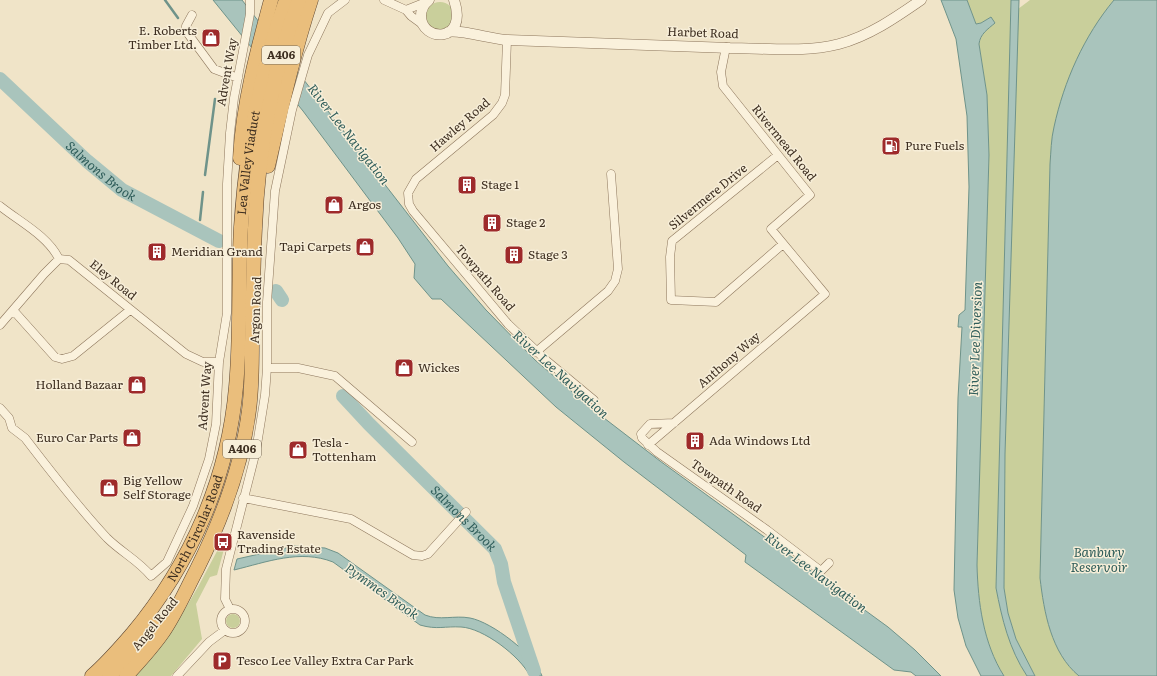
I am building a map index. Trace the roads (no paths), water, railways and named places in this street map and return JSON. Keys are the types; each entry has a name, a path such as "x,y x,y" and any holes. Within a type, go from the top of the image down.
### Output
{"highway":[{"path":"248,227 240,160 244,112 253,95 267,14 271,0"},
{"name":"Lea Valley Viaduct","path":"253,95 286,0"},
{"name":"Lea Valley Viaduct","path":"239,329 248,227 267,111 285,39 299,0"},
{"path":"248,227 276,122 301,51 311,0"},
{"name":"Lea Valley Viaduct","path":"248,227 253,321"},
{"name":"North Circular Road","path":"197,569 213,538 240,458 249,411 252,382 253,321"},
{"name":"North Circular Road","path":"125,641 150,611 176,573 203,522 214,494 232,420 236,387 239,329"},
{"name":"Angel Road","path":"109,676 153,630 197,569"},
{"name":"A406","path":"126,676 163,632 197,569"},
{"path":"81,676 125,641"},
{"name":"Angel Road","path":"92,676 112,657 125,641"}],"street":[{"name":"Advent Way","path":"0,408 9,418 12,428 25,438 107,538 151,576 160,570 169,558 193,506 202,482 216,424 219,362 228,313 227,184 232,114 250,14 250,0"},
{"name":"Argon Road","path":"230,609 225,599 225,578 243,498 256,451 262,413 267,368 267,302 275,192 292,110 301,51 328,13 345,0"},
{"path":"384,0 406,10 411,16 422,24"},
{"path":"448,32 454,28 458,13 450,0"},
{"path":"454,0 459,21 472,34"},
{"name":"Harbet Road","path":"422,24 431,33 436,34 454,30 507,40 726,48 810,48 839,44 868,34 921,0"},
{"path":"406,10 428,1"},
{"path":"422,24 421,12 428,1"},
{"path":"192,15 186,26 186,31 214,69 238,78"},
{"name":"Hawley Road","path":"408,193 416,179 498,110 505,95 507,40"},
{"name":"Rivermead Road","path":"726,48 721,72 723,86 810,196 771,229 825,294"},
{"name":"Silvermere Drive","path":"778,155 672,241 670,257 671,300 716,302 783,244"},
{"path":"536,352 608,291 615,281 618,269 611,174"},
{"name":"Towpath Road","path":"408,193 409,204 413,211 440,245 508,324 536,352 594,400"},
{"path":"0,206 46,241 55,250 59,259 0,325"},
{"name":"Eley Road","path":"59,259 70,260 130,310 196,360 219,362"},
{"name":"Anthony Way","path":"648,445 825,294"},
{"path":"13,310 55,357 62,359 73,356 130,310"},
{"path":"267,368 298,368 335,376 412,442"},
{"path":"648,445 642,438 641,434 645,428 650,424 674,423"},
{"name":"Towpath Road","path":"648,445 767,530 821,571 828,563"},
{"path":"243,498 351,519 412,555 417,556 428,554 464,514"},
{"path":"230,609 237,609 243,613 246,623 239,632 232,634 225,630 221,620 224,614 230,609"},
{"path":"177,676 210,642 225,630"}],"water":[{"path":"213,0 242,0 448,266 486,310 535,360 591,408 660,461 888,627 915,650 941,676 916,676 911,672 894,670 745,562 746,555 624,462 556,407 441,299 432,299 414,278 415,264 398,238 303,111"},
{"name":"River Lee Diversion","path":"941,0 967,0 976,24 981,23 991,17 995,23 983,35 979,44 987,95 989,155 977,565 980,608 986,636 1004,676 981,676 966,646 958,618 954,590 958,398 962,327 958,327 959,315 965,310 969,187 967,116 956,39"},
{"path":"1011,0 1019,0 1005,454 1004,588 1008,613 1016,639 1035,676 1027,676 1015,655 1004,622 996,588"},
{"name":"Banbury Reservoir","path":"1114,0 1157,0 1157,676 1079,676 1069,667 1055,644 1047,618 1040,578 1050,164 1052,136 1063,93 1076,60 1093,29"},
{"name":"Pymmes Brook","path":"295,546 325,548 338,553 425,615 436,618 470,618 490,626 522,649 538,668 542,676 530,676 525,668 510,652 480,632 461,627 436,628 420,625 333,562 321,558 296,557 284,558 234,570 237,559"}],"waterway":[{"path":"165,0 178,18"},
{"name":"Salmons Brook","path":"0,79 87,161 122,190 219,241"},
{"path":"205,175 215,99"},
{"path":"200,220 203,192"},
{"name":"Salmons Brook","path":"276,291 282,300"},
{"name":"Salmons Brook","path":"343,396 369,424 495,549 501,564 504,582 534,671"}],"place":[{"name":"E. Roberts Timber Ltd.","path":"211,38"},
{"name":"Pure Fuels","path":"891,146"},
{"name":"Stage 1","path":"467,185"},
{"name":"Argos","path":"334,205"},
{"name":"Stage 2","path":"492,223"},
{"name":"Tapi Carpets","path":"365,247"},
{"name":"Meridian Grand","path":"157,252"},
{"name":"Stage 3","path":"514,255"},
{"name":"Wickes","path":"404,368"},
{"name":"Holland Bazaar","path":"137,385"},
{"name":"Euro Car Parts","path":"132,438"},
{"name":"Ada Windows Ltd","path":"695,441"},
{"name":"Tesla - Tottenham","path":"298,450"},
{"name":"Big Yellow Self Storage","path":"109,488"},
{"name":"Ravenside Trading Estate","path":"223,542"},
{"name":"Tesco Lee Valley Extra Car Park","path":"222,661"}],"water label":[{"name":"River Lee Navigation","path":"349,134"},
{"name":"River Lee Navigation","path":"561,374"},
{"name":"River Lee Navigation","path":"816,572"}]}
